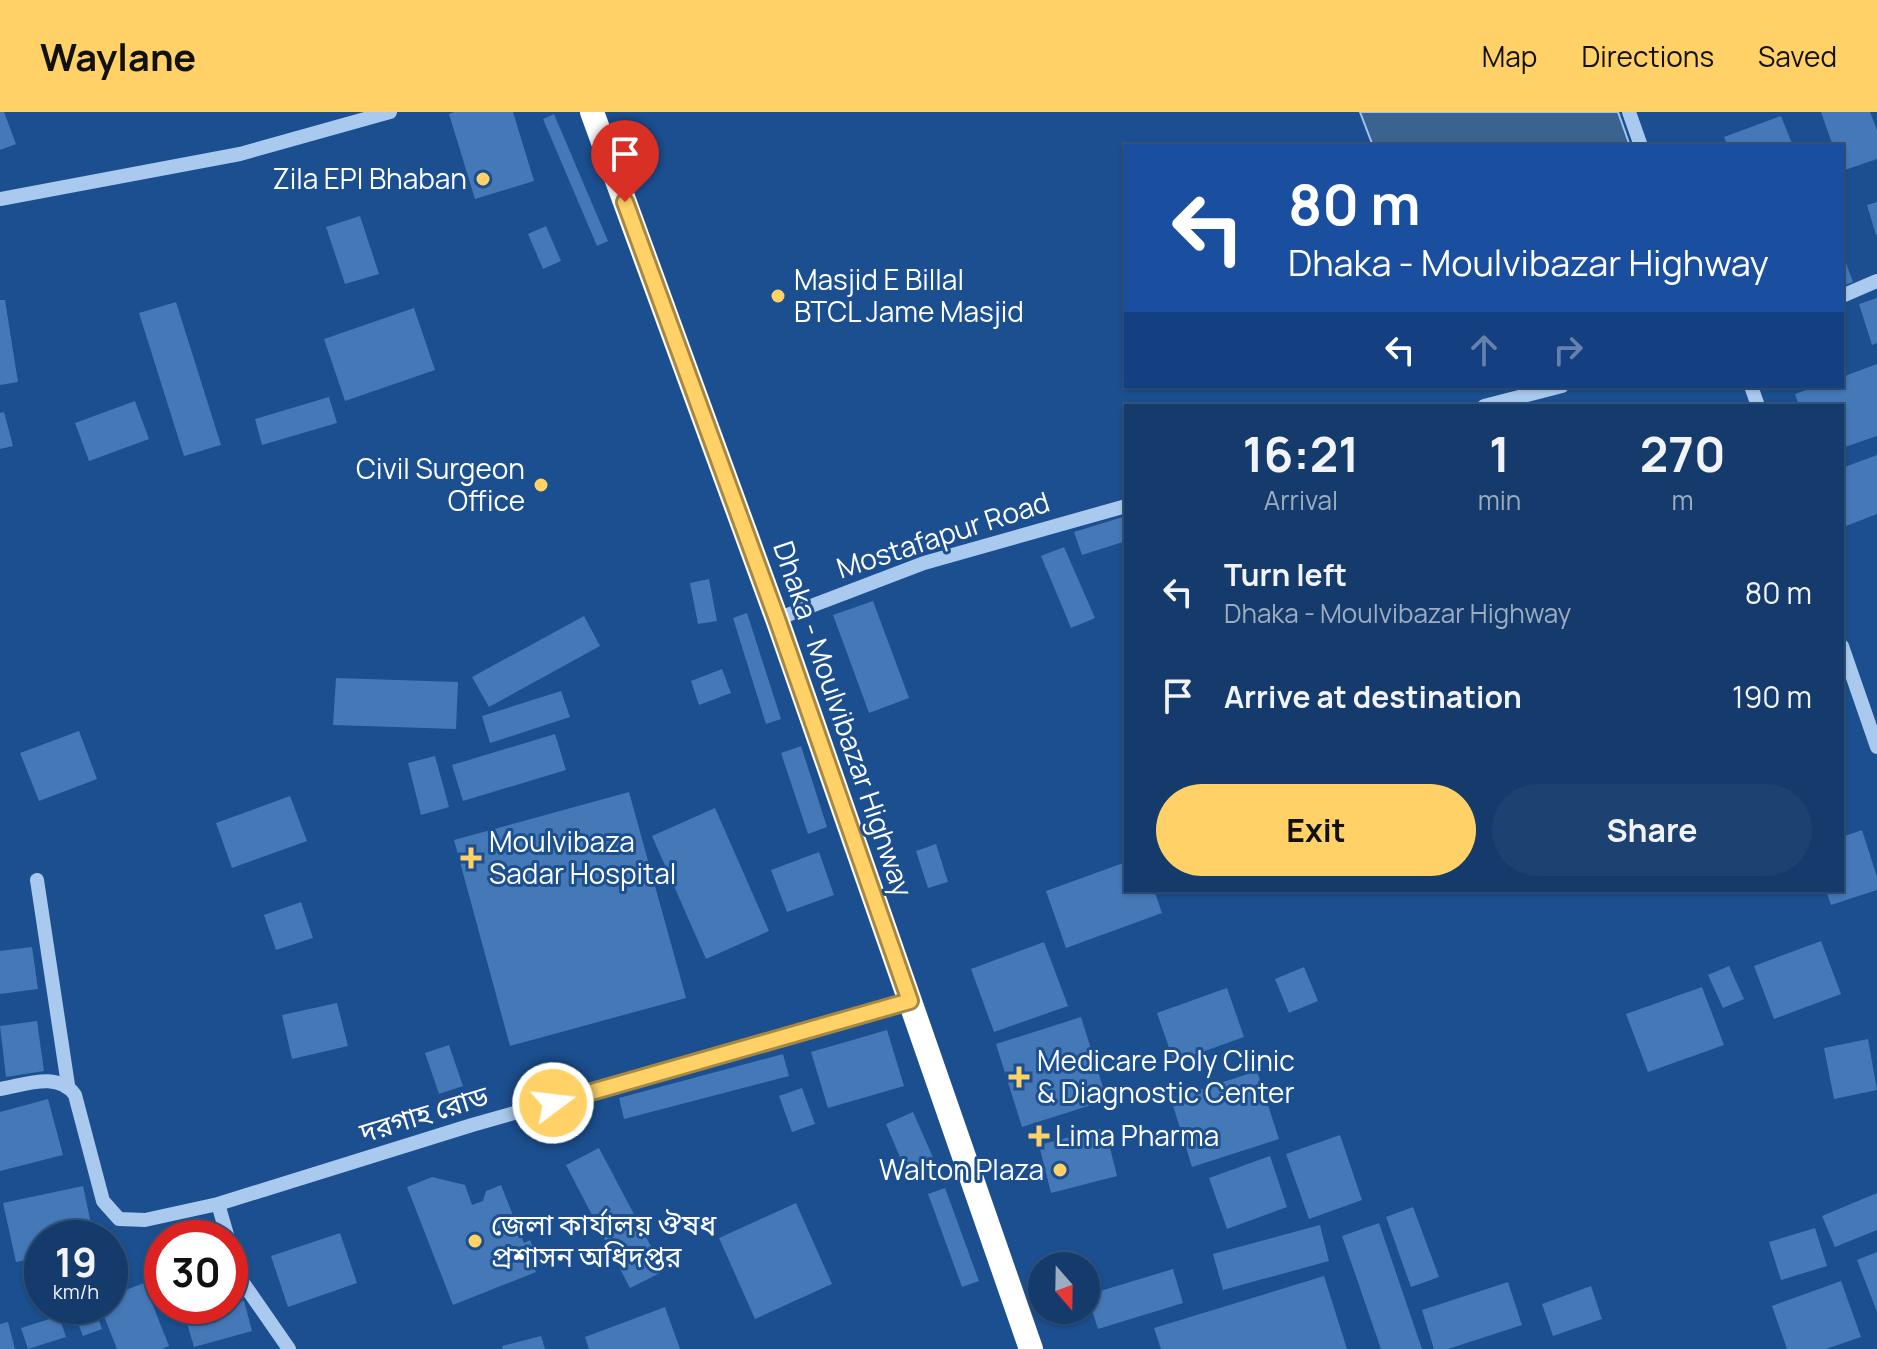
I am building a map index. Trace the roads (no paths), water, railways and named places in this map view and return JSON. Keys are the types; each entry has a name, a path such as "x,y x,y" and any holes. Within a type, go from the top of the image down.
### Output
{"highway":[{"name":"Dhaka - Moulvibazar Highway","path":"592,112 777,619 1031,1349"}],"street":[{"path":"0,199 240,154 390,112"},
{"path":"1629,112 1640,144"},
{"path":"1844,295 1877,281"},
{"path":"1492,404 1554,388"},
{"name":"Mostafapur Road","path":"777,619 924,563 1124,507"},
{"path":"1844,652 1877,747"},
{"path":"0,1089 55,1080 68,1085 37,880"},
{"name":"দরগাহ রোড","path":"68,1085 75,1095 103,1201 119,1219 145,1220 218,1204 472,1125 910,1001"},
{"path":"218,1204 223,1220"},
{"path":"248,1290 289,1349"}],"water":[{"path":"1360,112 1618,112 1629,144 1372,144"}],"place":[{"name":"Zila EPI Bhaban","path":"483,179"},
{"name":"Masjid E Billal BTCL Jame Masjid","path":"778,296"},
{"name":"Civil Surgeon Office","path":"541,485"},
{"name":"Moulvibaza Sadar Hospital","path":"471,858"},
{"name":"Medicare Poly Clinic & Diagnostic Center","path":"1019,1077"},
{"name":"Lima Pharma","path":"1039,1136"},
{"name":"Walton Plaza","path":"1060,1170"},
{"name":"জেলা কার্যালয় ঔষধ প্রশাসন অধিদপ্তর","path":"475,1241"}]}
